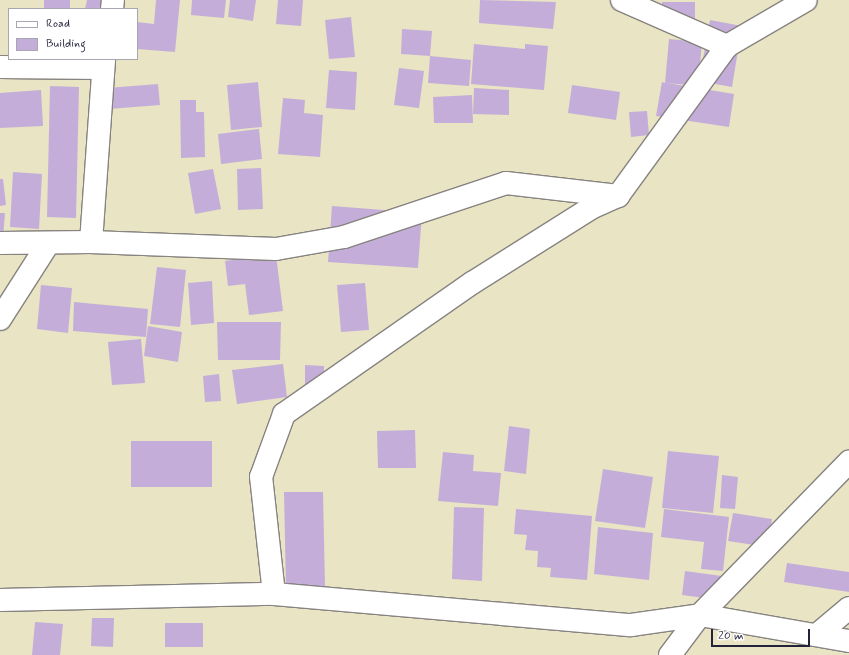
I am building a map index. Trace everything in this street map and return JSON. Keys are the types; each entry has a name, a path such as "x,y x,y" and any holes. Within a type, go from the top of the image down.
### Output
{"street":[{"path":"622,0 727,46"},
{"path":"274,594 261,477 284,414 472,283 591,208 618,196 727,46 806,0"},
{"path":"0,67 103,64 91,242"},
{"path":"0,243 48,244 91,242 276,249 344,237 506,183 618,196"},
{"path":"0,319 48,244"},
{"path":"670,655 700,614 849,462"},
{"path":"0,600 274,594 631,625 700,614 849,640"},
{"path":"817,635 849,608"}],"building":[{"path":"44,0 70,0 70,8 44,8"},
{"path":"87,0 125,0 124,8 85,8"},
{"path":"156,0 180,0 175,52 138,49 138,22 154,24"},
{"path":"192,0 226,0 224,18 191,15"},
{"path":"230,0 256,0 253,21 228,17"},
{"path":"278,0 303,0 301,26 276,24"},
{"path":"480,0 556,2 553,29 479,23"},
{"path":"662,2 695,2 695,28 662,28"},
{"path":"351,17 355,57 329,59 325,20"},
{"path":"710,20 742,26 732,87 699,81"},
{"path":"402,29 432,31 430,56 401,54"},
{"path":"669,39 702,42 698,86 667,83 734,94 729,127 656,116 662,82 665,83"},
{"path":"474,44 525,49 525,44 548,46 544,90 471,84"},
{"path":"430,56 471,60 469,86 428,83"},
{"path":"399,68 424,71 419,108 394,105"},
{"path":"329,70 357,72 355,110 326,108"},
{"path":"258,82 262,127 231,130 227,85"},
{"path":"158,84 160,105 109,109 107,88"},
{"path":"572,85 620,92 616,120 568,113"},
{"path":"50,86 79,87 76,218 47,217"},
{"path":"474,88 509,90 509,115 473,114"},
{"path":"41,90 43,126 0,128 0,93"},
{"path":"472,95 473,123 434,123 433,97"},
{"path":"283,98 305,100 304,113 323,115 320,157 278,154"},
{"path":"180,100 196,100 196,112 204,112 205,157 181,158"},
{"path":"647,111 649,135 631,137 629,112"},
{"path":"259,129 262,159 221,164 218,134"},
{"path":"261,168 263,209 238,210 237,169"},
{"path":"213,169 221,209 195,214 188,173"},
{"path":"13,172 42,174 39,229 10,227"},
{"path":"0,179 3,179 6,205 0,206"},
{"path":"332,206 422,213 418,268 328,262"},
{"path":"0,213 5,213 3,238 0,238"},
{"path":"276,255 283,311 249,315 245,284 228,286 225,261"},
{"path":"157,267 186,270 180,327 150,324"},
{"path":"212,281 214,323 191,325 188,283"},
{"path":"365,283 369,330 341,332 337,285"},
{"path":"41,285 72,288 68,333 37,329"},
{"path":"74,302 148,309 146,337 73,331"},
{"path":"217,322 281,322 280,360 218,360"},
{"path":"148,326 182,332 178,362 144,356"},
{"path":"141,339 145,383 112,385 108,342"},
{"path":"283,364 287,397 237,404 232,370"},
{"path":"305,365 324,366 324,393 305,393"},
{"path":"219,374 221,401 205,402 203,376"},
{"path":"509,426 530,429 526,474 504,471"},
{"path":"415,430 416,468 378,468 377,431"},
{"path":"131,441 212,441 212,487 131,487"},
{"path":"668,451 719,456 713,513 662,508"},
{"path":"443,452 474,455 473,471 501,473 498,506 438,501"},
{"path":"603,469 653,477 645,528 595,521"},
{"path":"722,475 738,477 735,509 720,508"},
{"path":"284,492 323,492 325,586 286,587"},
{"path":"454,507 484,508 482,581 452,579"},
{"path":"516,509 592,516 587,580 550,577 551,568 537,567 538,551 525,550 527,535 514,534"},
{"path":"664,509 729,517 723,571 701,569 704,542 661,537"},
{"path":"733,513 772,519 767,547 728,541"},
{"path":"598,527 653,533 649,580 594,574"},
{"path":"787,563 849,572 849,592 784,582"},
{"path":"685,571 722,576 719,600 682,595"},
{"path":"92,618 114,618 113,647 91,646"},
{"path":"35,622 63,624 60,655 32,655"},
{"path":"165,623 203,623 203,647 165,647"}]}
